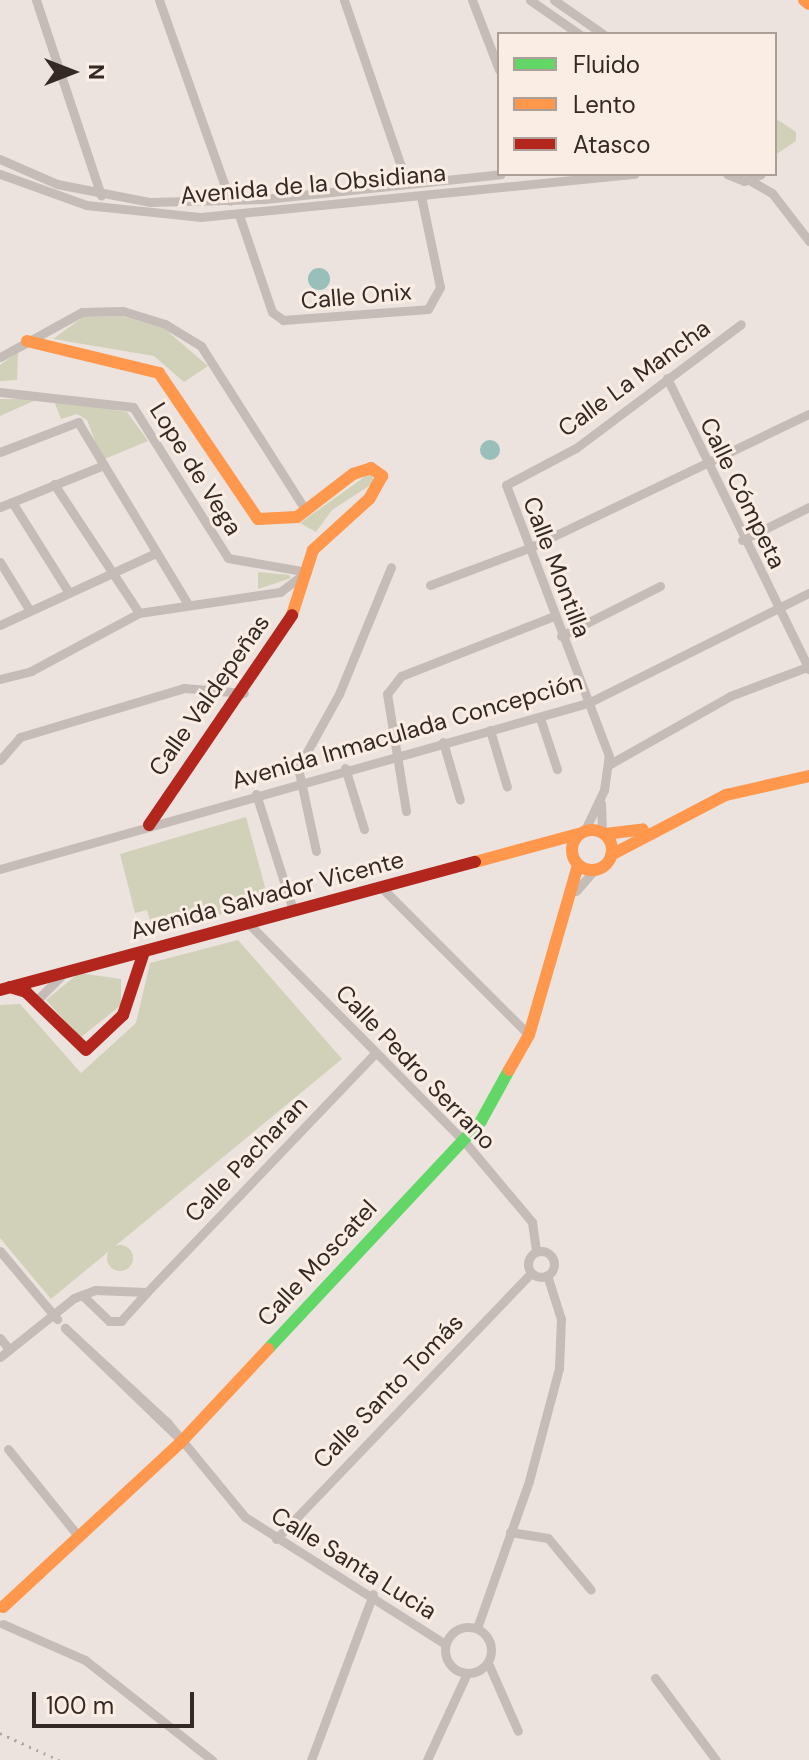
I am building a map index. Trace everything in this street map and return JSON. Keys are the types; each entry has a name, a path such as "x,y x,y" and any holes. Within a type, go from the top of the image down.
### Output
{"street":[{"path":"36,0 101,195"},
{"path":"159,0 230,201"},
{"path":"344,0 407,184"},
{"path":"472,0 497,65"},
{"path":"530,0 576,32"},
{"path":"554,0 600,32"},
{"path":"804,0 809,4"},
{"name":"Avenida de la Obsidiana","path":"0,159 101,195 230,201 497,174"},
{"name":"Avenida de la Obsidiana","path":"0,174 109,209 239,215 616,176"},
{"path":"734,176 751,181 772,193 809,241"},
{"path":"751,181 758,176"},
{"path":"768,176 772,193"},
{"name":"Calle Onix","path":"239,215 272,312 283,320 428,309 438,300 421,196"},
{"path":"0,357 27,341 82,312 123,311 165,324 201,346 306,511 282,521 258,519 159,373 27,341"},
{"name":"Calle La Mancha","path":"506,485 576,448 741,324"},
{"name":"Calle Cómpeta","path":"667,378 703,464 808,668"},
{"name":"Lope de Vega","path":"0,392 133,407 228,558 307,572"},
{"path":"430,585 529,548 809,414"},
{"path":"0,452 78,422 99,467 187,603"},
{"path":"0,507 99,467"},
{"name":"Calle Valdepeñas","path":"149,825 244,693 293,614 319,543 369,499 382,476 371,468 353,474 306,511"},
{"path":"54,484 139,613"},
{"name":"Calle Montilla","path":"506,485 610,764"},
{"path":"12,502 69,593"},
{"path":"742,540 809,507"},
{"path":"0,625 154,554"},
{"path":"0,562 30,611"},
{"path":"316,851 296,781 391,567"},
{"path":"0,679 31,671 139,613 187,603 280,592 307,572"},
{"path":"561,636 660,586"},
{"name":"Avenida Inmaculada Concepción","path":"0,869 296,781 588,703 809,593"},
{"path":"406,811 391,755 387,694 401,676 554,616"},
{"path":"657,825 603,833 582,832 601,799 610,764 730,696 808,668"},
{"path":"0,760 20,737 184,688 244,693"},
{"path":"540,718 557,769"},
{"path":"490,730 507,787"},
{"path":"443,742 460,800"},
{"path":"345,768 364,829"},
{"path":"547,843 594,870 657,825 744,789 809,776"},
{"path":"256,794 293,910"},
{"path":"601,799 603,833 611,855"},
{"name":"Avenida Salvador Vicente","path":"5,988 582,832"},
{"name":"Calle Moscatel","path":"2,1606 182,1441 464,1141 511,1076 529,1035 576,891 575,860 582,832"},
{"name":"Calle Moscatel","path":"576,891 594,870"},
{"path":"381,887 529,1035"},
{"name":"Calle Pedro Serrano","path":"247,922 464,1141 532,1222 536,1251 553,1260 547,1275"},
{"path":"5,988 36,1001 86,1050 123,1015 144,952"},
{"path":"36,1001 71,970"},
{"name":"Calle Pacharan","path":"82,1295 109,1321 121,1321 375,1053"},
{"name":"Calle Santa Lucia","path":"0,1251 65,1328 182,1441 245,1517 276,1539 373,1594 445,1644"},
{"path":"477,1628 510,1532 559,1368 559,1305 547,1275 531,1273 528,1261 536,1251"},
{"name":"Calle Santo Tomás","path":"276,1539 531,1273"},
{"path":"0,1357 82,1295 147,1292"},
{"path":"0,1338 9,1349"},
{"path":"8,1449 79,1537"},
{"path":"510,1532 548,1538 591,1590"},
{"path":"311,1760 373,1594"},
{"path":"2,1606 2,1625 85,1660 212,1760"},
{"path":"467,1673 452,1667 445,1644 456,1630 477,1628"},
{"path":"477,1628 491,1647 488,1663 518,1731"},
{"path":"427,1760 467,1673 488,1663"},
{"path":"655,1678 716,1760"}],"green space":[{"path":"777,119 796,132 796,141 777,154"},
{"path":"122,316 165,329 208,366 184,382 154,356 53,339 83,317"},
{"path":"18,352 17,380 0,381 0,365"},
{"path":"0,399 38,399 0,416"},
{"path":"54,401 127,412 148,441 102,460 87,420 77,414 61,419"},
{"path":"370,473 375,482 332,510 316,532 300,523"},
{"path":"258,572 289,575 291,578 258,589"},
{"path":"246,817 269,902 153,931 147,910 135,913 120,854"},
{"path":"238,940 342,1059 51,1299 0,1238 0,1005 20,1004 81,1073 136,1023 150,963"},
{"path":"79,973 121,979 121,1005 80,1038 46,1000"},
{"path":"120,1245 129,1249 133,1258 129,1267 120,1271 111,1267 107,1258 111,1249"}],"water":[{"path":"319,268 327,271 330,279 327,287 319,290 311,287 308,279 311,271"},
{"path":"486,440 494,440 500,450 494,460 486,460 480,454 480,446"}],"railway":[{"path":"0,1733 59,1760"}],"traffic: fast":[{"path":"268,1349 481,1121 509,1070"}],"traffic: slow":[{"path":"804,0 809,4"},
{"path":"27,341 159,373 258,519 297,517 353,474 371,468 382,476 369,499 313,550 292,615"},
{"path":"611,855 726,795 809,776"},
{"path":"605,834 643,829"},
{"path":"592,830 606,836 612,850 606,864 592,870 578,864 572,850 578,836 592,830"},
{"path":"475,862 578,834"},
{"path":"509,1070 529,1035 578,865"},
{"path":"3,1607 182,1441 268,1349"}],"traffic: jam":[{"path":"149,825 292,615"},
{"path":"0,990 475,862"},
{"path":"10,987 26,992 86,1050 123,1015 144,952"}]}
